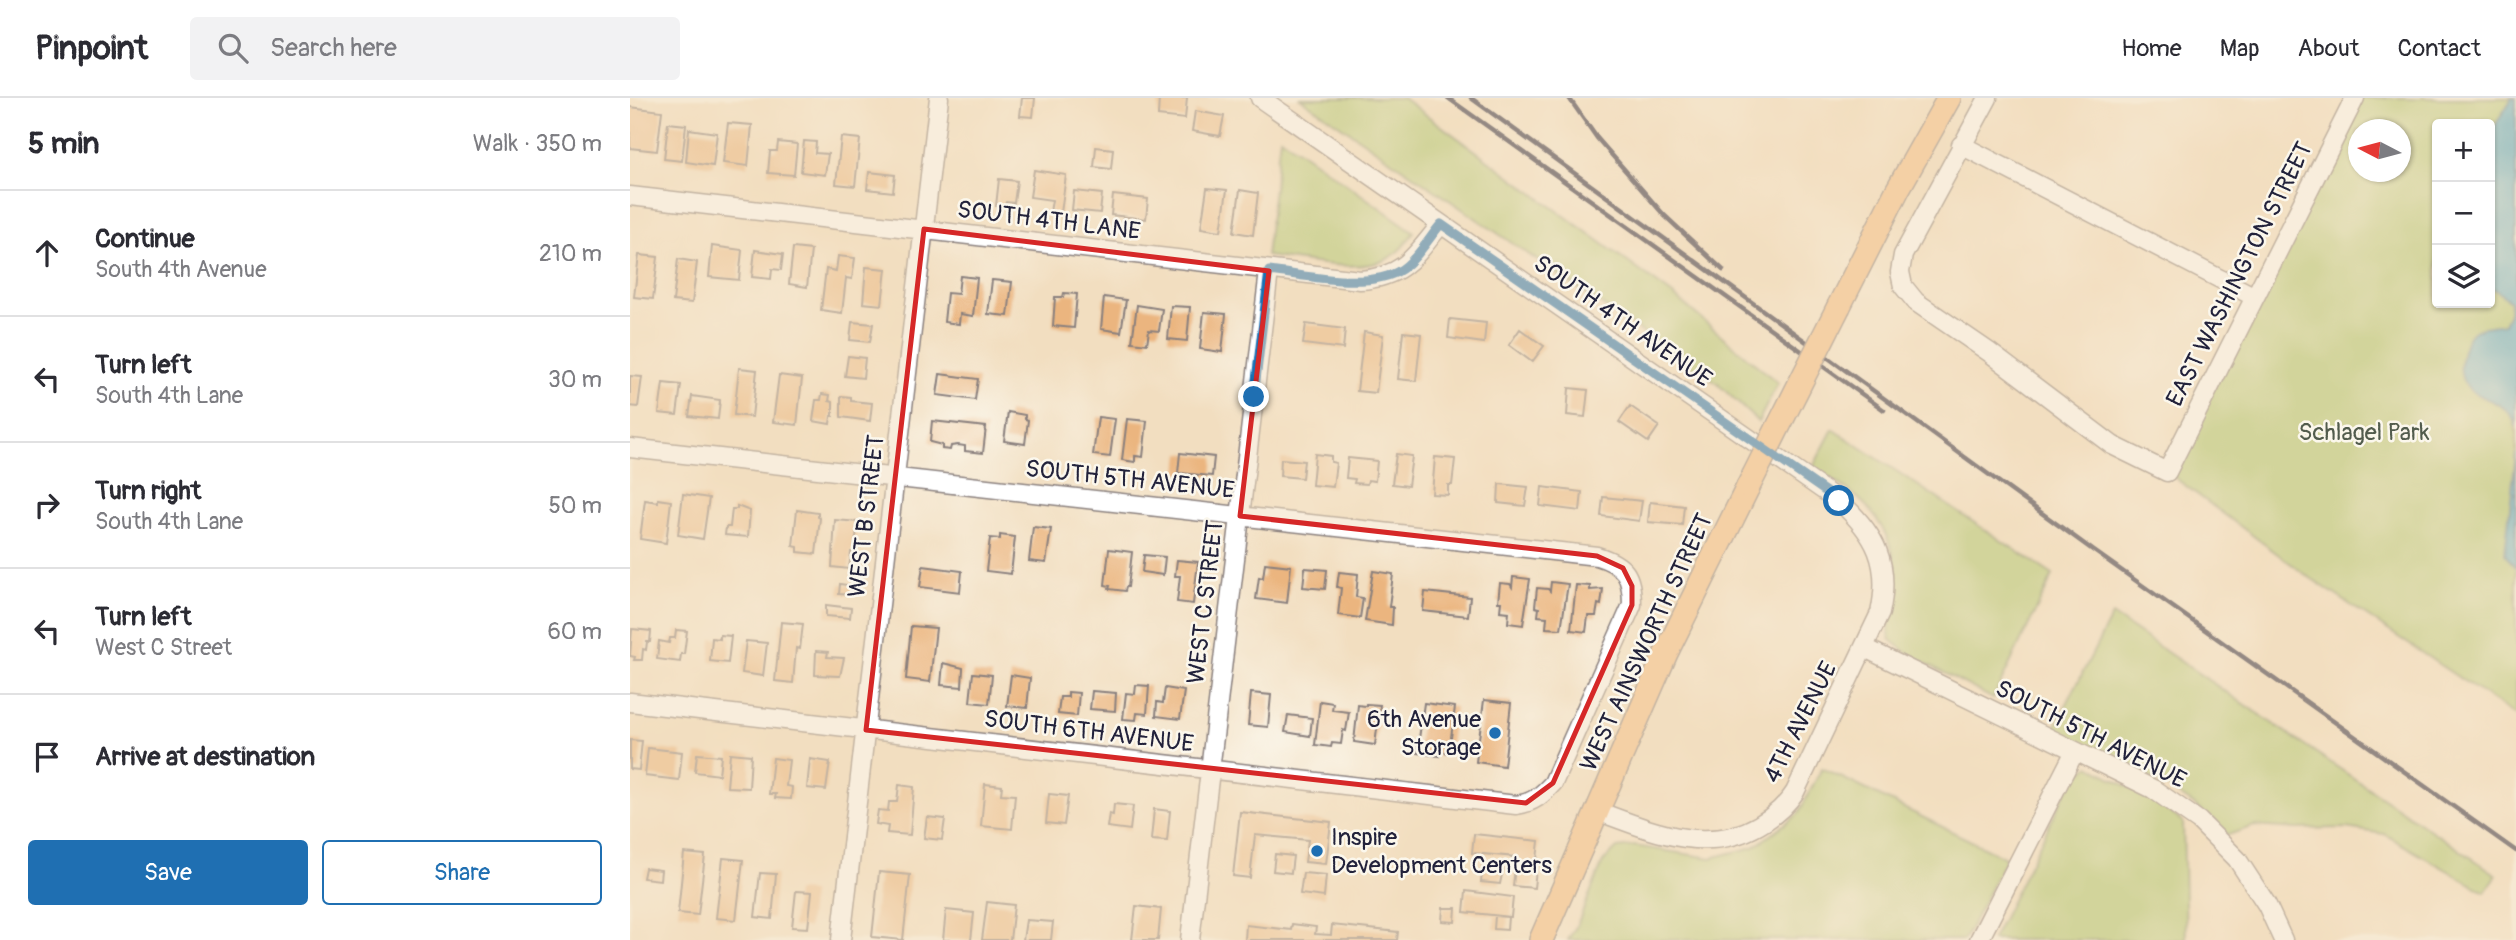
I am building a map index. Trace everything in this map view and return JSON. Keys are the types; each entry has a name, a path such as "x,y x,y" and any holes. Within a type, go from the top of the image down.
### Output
{"main road":[{"name":"WEST AINSWORTH STREET","path":"1541,940 1688,607 1898,189 1950,98"}],"street":[{"name":"WEST B STREET","path":"841,940 939,98"},
{"name":"SOUTH 4TH AVENUE","path":"1260,98 1852,513 1872,538 1880,556 1884,576 1884,596 1874,630"},
{"path":"1988,98 1961,145 2255,297"},
{"name":"EAST WASHINGTON STREET","path":"1961,145 1903,255 1900,272 1903,286 1916,302 1989,352 2112,445 2167,472 2354,98"},
{"name":"SOUTH 4TH LANE","path":"630,196 1360,280 1386,277 1408,264 1441,224"},
{"name":"WEST C STREET","path":"1190,940 1269,271"},
{"name":"SOUTH 5TH AVENUE","path":"630,448 1597,556 1611,560 1623,568 1632,586 1632,605 1553,783 1540,797"},
{"name":"4TH AVENUE","path":"1597,811 1667,834 1704,841 1743,833 1768,820 1785,806 1795,792 1874,630"},
{"name":"SOUTH 5TH AVENUE","path":"1865,648 2153,789 2199,821 2237,859 2267,905 2283,940"},
{"name":"SOUTH 6TH AVENUE","path":"630,702 1516,804 1540,797"},
{"path":"1979,940 2076,751"}],"highlighted area":[{"path":"924,229 1269,271 1240,516 1597,556 1623,568 1632,586 1632,605 1553,783 1526,803 866,730"}],"green space":[{"path":"1300,98 1403,98 1673,295 1778,383 1758,422 1718,384"},
{"name":"Schlagel Park","path":"2355,98 2516,98 2516,716 2306,575 2167,472"},
{"path":"1280,137 1414,232 1402,247 1387,259 1361,265 1328,265 1266,256"},
{"path":"1833,429 2053,575 1993,699 1910,655 1890,639 1889,626 1896,573 1887,538 1875,516 1858,498 1813,467"},
{"path":"2112,615 2497,875 2485,892 2384,834 2346,828 2254,826 2228,835 2193,804 2168,787 2054,729"},
{"path":"2090,766 2151,799 2183,822 2186,940 1992,940 2071,781"},
{"path":"1822,768 2006,858 1964,940 1568,940 1603,862 1617,848 1635,846 1711,858 1754,847 1798,814"}],"water":[{"path":"2512,98 2516,98 2516,427 2511,415 2502,407 2471,390 2464,382 2461,369 2463,350 2469,336 2478,329 2504,324 2509,313 2510,301 2495,290 2495,126"},
{"path":"2516,453 2516,568 2505,554"}],"building":[{"path":"1022,98 1035,98 1033,117 1020,116"},
{"path":"1159,98 1187,98 1185,119 1158,116"},
{"path":"630,107 662,111 657,151 630,148"},
{"path":"1195,111 1224,116 1220,136 1192,131"},
{"path":"668,123 686,125 682,161 664,159"},
{"path":"728,123 752,125 748,166 723,163"},
{"path":"689,129 717,133 713,166 686,162"},
{"path":"841,137 860,139 855,186 836,184"},
{"path":"804,141 816,142 815,153 828,154 825,175 801,172"},
{"path":"778,142 797,144 794,175 768,173 770,151 777,151"},
{"path":"1096,147 1113,149 1111,169 1094,167"},
{"path":"1034,170 1066,175 1061,213 1050,212 1052,200 1030,197"},
{"path":"869,172 895,175 893,192 867,189"},
{"path":"999,179 1017,181 1014,203 1006,202 1005,207 996,206"},
{"path":"1207,188 1227,190 1221,231 1201,228"},
{"path":"1240,190 1258,193 1253,235 1234,232"},
{"path":"1074,191 1102,194 1100,213 1072,210"},
{"path":"1113,195 1148,199 1146,219 1111,215"},
{"path":"712,246 742,250 739,280 709,277"},
{"path":"793,248 811,250 807,287 789,284"},
{"path":"755,250 783,254 781,270 772,269 771,279 752,277"},
{"path":"639,255 658,257 653,299 634,297"},
{"path":"838,256 855,258 852,279 846,278 842,313 821,310 826,269 836,271"},
{"path":"678,259 697,262 692,303 673,301"},
{"path":"866,267 886,269 882,305 863,303"},
{"path":"960,276 977,278 973,316 960,314 959,324 944,322 947,293 958,294"},
{"path":"992,280 1012,282 1008,316 988,314"},
{"path":"1064,293 1077,294 1074,328 1053,326 1055,297 1063,297"},
{"path":"1104,297 1126,300 1121,332 1101,329"},
{"path":"1137,305 1162,309 1159,331 1149,330 1147,344 1132,342"},
{"path":"1171,306 1190,307 1187,341 1168,339"},
{"path":"1204,312 1226,314 1222,352 1200,349"},
{"path":"1450,319 1486,323 1484,343 1448,338"},
{"path":"852,322 873,324 870,342 850,340"},
{"path":"1306,324 1345,329 1343,349 1303,344"},
{"path":"1520,329 1544,346 1532,362 1509,345"},
{"path":"1364,332 1383,335 1376,393 1357,391"},
{"path":"1403,332 1421,334 1416,381 1398,379"},
{"path":"848,356 865,358 863,378 845,376"},
{"path":"739,368 757,370 752,417 734,415"},
{"path":"940,374 978,379 975,400 937,395"},
{"path":"779,375 802,378 797,425 773,422"},
{"path":"630,376 642,377 638,407 630,406"},
{"path":"663,383 681,385 677,415 659,413"},
{"path":"1569,388 1588,390 1585,417 1567,415"},
{"path":"822,394 830,395 829,401 833,402 830,424 813,421 816,400 821,400"},
{"path":"692,396 720,400 718,419 689,416"},
{"path":"841,396 851,397 851,401 872,403 870,421 841,417"},
{"path":"1630,406 1659,426 1648,442 1619,422"},
{"path":"1008,412 1025,415 1028,420 1025,444 1004,441"},
{"path":"1098,417 1115,419 1110,457 1093,455"},
{"path":"1127,419 1147,421 1143,457 1135,456 1135,462 1122,460"},
{"path":"932,421 986,427 983,453 965,451 965,446 958,445 951,446 950,450 942,449 942,445 930,442"},
{"path":"1180,453 1214,457 1212,476 1178,473"},
{"path":"1315,454 1331,456 1331,462 1336,463 1333,487 1312,485"},
{"path":"1396,454 1412,456 1408,486 1392,484"},
{"path":"1435,457 1455,459 1448,495 1432,494"},
{"path":"1348,458 1377,461 1375,481 1368,480 1367,484 1354,483 1355,479 1346,478"},
{"path":"1281,459 1304,461 1302,478 1280,476"},
{"path":"1499,484 1528,487 1525,506 1498,503"},
{"path":"1542,487 1582,492 1580,511 1540,506"},
{"path":"683,494 709,498 703,539 678,535"},
{"path":"1603,497 1642,501 1639,521 1601,516"},
{"path":"658,499 671,501 666,543 640,539 645,500 658,502"},
{"path":"1650,502 1684,506 1682,525 1648,522"},
{"path":"737,506 750,511 748,537 725,535 726,527 730,527 732,509 737,509"},
{"path":"797,510 818,513 820,518 816,554 798,552 798,547 793,546"},
{"path":"835,520 858,522 849,569 832,567"},
{"path":"1033,527 1051,529 1046,563 1029,561"},
{"path":"1000,535 1015,537 1011,574 986,571 990,538 1000,539"},
{"path":"1109,549 1132,552 1128,587 1125,591 1109,589 1110,586 1105,585"},
{"path":"1144,555 1165,557 1163,575 1142,572"},
{"path":"1177,560 1198,562 1193,604 1177,602 1180,576 1175,576"},
{"path":"1265,563 1291,566 1287,603 1256,599 1259,577 1263,578"},
{"path":"923,566 962,571 960,592 920,587"},
{"path":"1305,568 1327,570 1325,589 1303,587"},
{"path":"1373,571 1393,574 1389,607 1393,607 1392,625 1365,621"},
{"path":"1339,572 1358,574 1356,597 1363,598 1360,618 1338,615 1341,588 1337,587"},
{"path":"1513,577 1530,579 1523,625 1508,623 1509,612 1500,611 1501,602 1498,602 1500,583 1510,584 1512,587"},
{"path":"1551,582 1568,584 1561,629 1546,628 1547,617 1538,616 1539,608 1535,607 1537,588 1550,591"},
{"path":"840,584 854,586 853,595 839,594"},
{"path":"1576,585 1590,586 1590,590 1603,589 1596,616 1588,616 1586,632 1571,630"},
{"path":"1425,592 1470,597 1468,616 1423,611"},
{"path":"826,605 851,608 850,618 826,616"},
{"path":"781,622 803,624 800,649 796,648 793,683 775,681"},
{"path":"911,626 936,628 930,682 906,679"},
{"path":"632,629 651,631 650,642 647,642 646,650 643,649 642,660 634,660 635,657 630,656"},
{"path":"676,630 687,631 684,654 681,654 680,662 657,659 659,641 669,643 670,638 675,638"},
{"path":"720,635 731,636 728,663 710,661 712,638 720,639"},
{"path":"746,641 767,643 763,676 742,673"},
{"path":"816,651 828,652 827,657 844,658 840,676 815,675"},
{"path":"943,663 963,668 962,687 941,685"},
{"path":"973,673 992,675 989,704 970,702"},
{"path":"1011,675 1030,678 1027,708 1007,706"},
{"path":"1136,685 1149,686 1147,714 1137,713 1136,720 1123,719 1126,693 1135,694"},
{"path":"1165,688 1184,691 1180,719 1156,716 1157,702 1163,703"},
{"path":"1092,691 1116,693 1115,711 1090,709"},
{"path":"1068,692 1079,693 1077,716 1058,714 1060,697 1068,697"},
{"path":"1251,693 1271,695 1268,727 1248,725"},
{"path":"1484,700 1511,703 1504,766 1476,762"},
{"path":"1320,701 1333,703 1332,710 1349,712 1341,744 1332,743 1331,747 1315,745"},
{"path":"1424,703 1455,707 1449,753 1440,751 1440,756 1417,753"},
{"path":"1358,705 1380,705 1375,745 1354,742"},
{"path":"1288,715 1312,718 1310,736 1285,732"},
{"path":"630,740 642,741 639,770 630,769"},
{"path":"648,748 682,752 679,780 645,776"},
{"path":"730,753 751,755 749,788 727,787"},
{"path":"697,754 721,756 719,775 695,772"},
{"path":"773,758 789,760 786,786 792,787 791,799 775,798 776,794 769,794"},
{"path":"810,759 830,762 826,790 807,788"},
{"path":"985,784 1002,786 1001,794 1015,795 1012,829 981,826"},
{"path":"899,785 914,787 910,835 887,833 888,826 876,824 878,810 888,811 889,802 897,802"},
{"path":"1049,794 1068,796 1064,825 1046,823"},
{"path":"1114,804 1133,806 1130,830 1107,827 1109,814 1113,815"},
{"path":"1154,809 1170,811 1167,841 1151,840"},
{"name":"Inspire Development Centers","path":"1240,812 1331,822 1326,864 1305,862 1308,840 1255,835 1250,878 1233,876"},
{"path":"927,817 945,819 942,840 924,838"},
{"path":"1474,834 1539,841 1534,888 1513,886 1516,857 1472,853"},
{"path":"684,853 705,855 698,915 678,913"},
{"path":"1275,854 1293,856 1291,873 1273,871"},
{"path":"723,858 743,860 736,920 716,918"},
{"path":"1483,866 1503,869 1500,884 1481,882"},
{"path":"645,868 661,870 660,880 643,878"},
{"path":"879,872 910,875 903,940 872,937"},
{"path":"760,873 776,874 772,919 755,917"},
{"path":"1303,873 1326,875 1324,897 1300,894"},
{"path":"796,891 812,892 808,928 792,927"},
{"path":"1466,891 1513,897 1511,917 1464,912"},
{"path":"987,902 1014,905 1010,940 982,940"},
{"path":"1136,906 1161,909 1158,940 1132,940"},
{"path":"1443,908 1456,908 1455,922 1442,921"},
{"path":"946,910 974,913 971,940 943,940"},
{"path":"1495,916 1508,917 1507,930 1494,929"},
{"path":"1026,920 1053,922 1051,940 1023,940"},
{"path":"1292,924 1316,927 1315,934 1331,935 1332,925 1398,932 1397,940 1245,940 1246,925 1291,930"}],"railway":[{"path":"1448,98 1884,410"},
{"path":"1471,98 2094,551 2516,851"},
{"path":"1569,98 1597,138 1664,215 1723,270"}],"place":[{"name":"6th Avenue Storage","path":"1495,733"},
{"name":"Inspire Development Centers","path":"1317,851"}],"route":[{"path":"1254,397 1269,271 1360,280 1386,277 1408,264 1441,224 1839,501"}]}
